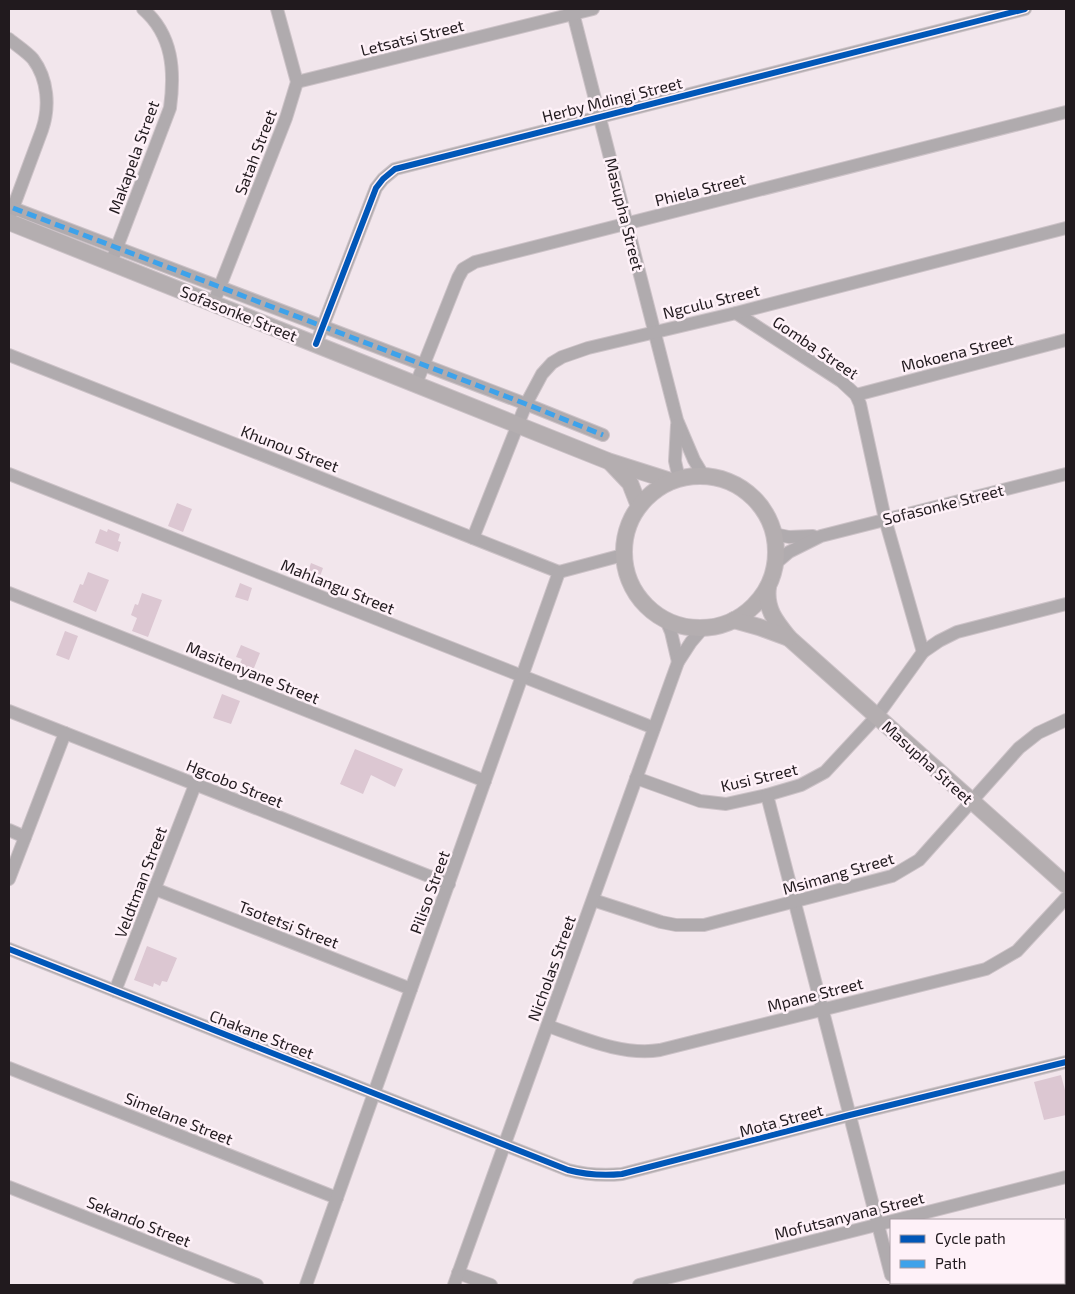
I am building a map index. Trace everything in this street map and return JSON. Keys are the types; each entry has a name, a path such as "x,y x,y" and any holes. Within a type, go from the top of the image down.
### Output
{"main road":[{"name":"Sofasonke Street","path":"10,217 114,255 213,303 518,425 608,460 675,480"},
{"name":"Sofasonke Street","path":"608,460 630,483 638,506"},
{"name":"Sofasonke Street","path":"703,475 727,480 748,493 764,511 774,534 775,564 768,587 748,612 719,626 703,628 684,626 666,620 649,609 636,594 627,575 623,555 625,537 631,519 638,506 654,490 675,480 703,475"},
{"name":"Masupha Street","path":"768,587 770,613 789,638 1066,885"},
{"name":"Masupha Street","path":"734,620 789,638"}],"street":[{"name":"Makapela Street","path":"114,255 170,108 173,84 172,66 165,38 159,26 143,9"},
{"path":"277,9 297,82"},
{"name":"Letsatsi Street","path":"297,82 573,11 594,9"},
{"name":"Herby Mdingi Street","path":"316,344 376,188 390,173 402,167 1025,9"},
{"name":"Masupha Street","path":"573,11 678,420 694,460 703,475"},
{"path":"9,39 33,59 42,79 48,100 47,116 10,217"},
{"name":"Satah Street","path":"213,303 286,118 297,82"},
{"name":"Phiela Street","path":"416,384 458,278 468,265 475,262 1066,112"},
{"name":"Ngculu Street","path":"474,538 526,404 542,374 552,363 562,357 588,348 736,313 1066,228"},
{"path":"114,255 220,286 603,435"},
{"name":"Gomba Street","path":"736,313 842,381 856,395 860,404 885,518 923,652"},
{"name":"Mokoena Street","path":"856,395 1066,340"},
{"name":"Khunou Street","path":"9,356 559,572"},
{"name":"Masupha Street","path":"675,480 678,420"},
{"name":"Mahlangu Street","path":"9,474 654,728"},
{"name":"Sofasonke Street","path":"775,564 789,552 821,536 885,518 1066,474"},
{"name":"Sofasonke Street","path":"774,534 789,537 821,536"},
{"path":"559,572 623,555"},
{"name":"Piliso Street","path":"306,1285 559,572"},
{"name":"Masitenyane Street","path":"9,593 485,781"},
{"path":"923,652 957,632 1066,604"},
{"path":"666,620 671,632 678,662"},
{"name":"Nicholas Street","path":"456,1279 678,662 690,642 703,628"},
{"name":"Kusi Street","path":"636,778 713,804 726,804 801,786 825,772 877,716 923,652"},
{"name":"Hgcobo Street","path":"9,711 449,884"},
{"name":"Msimang Street","path":"593,900 661,922 688,926 704,925 795,903 892,876 919,860 971,800 1020,748 1038,733 1066,720"},
{"path":"9,879 65,733"},
{"name":"Veldtman Street","path":"115,991 195,785"},
{"path":"767,795 890,1271"},
{"path":"9,830 25,837"},
{"name":"Tsotetsi Street","path":"155,889 412,989"},
{"name":"Mpane Street","path":"548,1026 617,1048 635,1052 648,1052 823,1009 986,968 1017,951 1066,898"},
{"name":"Chakane Street","path":"9,950 505,1144"},
{"name":"Mota Street","path":"505,1144 568,1170 586,1175 622,1174 1066,1062"},
{"name":"Simelane Street","path":"9,1068 337,1198"},
{"name":"Mofutsanyana Street","path":"894,1219 1066,1177"},
{"name":"Sekando Street","path":"9,1187 257,1285"},
{"name":"Mofutsanyana Street","path":"639,1285 890,1220"},
{"path":"456,1279 491,1285"}],"building":[{"path":"177,503 192,509 183,532 168,526"},
{"path":"100,529 107,532 108,529 120,534 118,541 121,542 118,552 95,543"},
{"path":"311,563 323,568 318,582 306,578"},
{"path":"88,572 109,580 96,612 73,602 80,584 83,585"},
{"path":"240,583 252,588 248,601 235,597"},
{"path":"142,593 162,600 148,637 132,631 137,618 131,615 135,604 138,605"},
{"path":"65,631 78,636 69,660 56,655"},
{"path":"241,645 260,653 252,673 238,667 242,659 236,657"},
{"path":"222,694 240,701 231,724 213,718"},
{"path":"355,749 403,769 395,787 371,775 363,794 340,784"},
{"path":"147,946 177,958 167,982 162,981 160,986 154,983 153,987 134,980"},
{"path":"1061,1075 1066,1094 1066,1115 1044,1120 1034,1082"}],"marked path":[{"path":"13,208 603,435"}],"cycle path":[{"path":"316,344 376,188 395,169 1025,9"},
{"path":"9,949 568,1170 588,1174 622,1174 1066,1062"}]}
